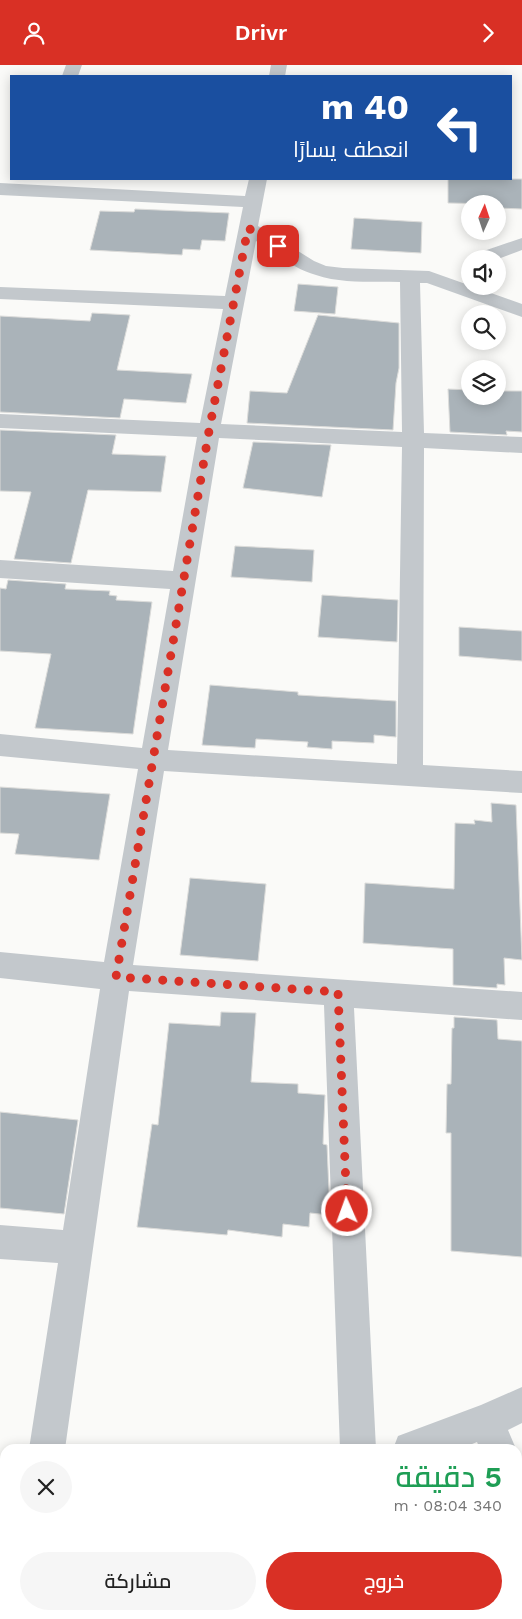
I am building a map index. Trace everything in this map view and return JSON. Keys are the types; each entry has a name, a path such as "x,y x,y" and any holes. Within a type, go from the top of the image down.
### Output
{"street":[{"path":"0,189 30,185 253,203 307,265 322,271 342,274 419,276 461,264"},
{"path":"47,1444 116,977 209,431 253,203"},
{"path":"502,250 522,243"},
{"path":"419,276 522,311"},
{"path":"410,776 413,440 419,276"},
{"path":"0,293 234,303"},
{"path":"0,421 522,445"},
{"path":"0,569 184,581"},
{"path":"0,745 154,760 522,782"},
{"path":"0,965 116,977 522,1006"},
{"path":"338,992 358,1444"},
{"path":"0,1242 76,1249"},
{"path":"441,1444 492,1435 522,1405"}],"building":[{"path":"522,179 522,209 506,208 506,195 461,195 461,203 448,203 448,180"},
{"path":"135,209 229,213 225,241 202,240 200,250 183,249 182,255 90,250 100,211 134,212"},
{"path":"354,218 422,222 421,253 351,249"},
{"path":"298,284 338,287 335,314 294,311"},
{"path":"92,313 130,315 117,370 192,374 186,403 124,399 120,418 0,412 0,316 90,321"},
{"path":"318,315 399,323 399,368 396,383 393,430 247,423 250,391 287,393"},
{"path":"448,389 461,390 461,405 506,405 506,391 522,391 522,432 506,431 507,435 450,432"},
{"path":"0,430 116,435 112,454 166,456 161,492 88,490 71,563 14,559 31,492 0,491"},
{"path":"253,442 331,445 322,497 243,488"},
{"path":"235,546 314,550 312,582 231,577"},
{"path":"8,580 66,584 65,589 110,591 109,595 117,596 116,600 152,602 133,734 35,728 51,654 0,651 0,588 6,589"},
{"path":"322,595 398,600 397,642 318,637"},
{"path":"459,627 522,631 522,661 459,656"},
{"path":"210,685 298,692 298,695 396,701 396,737 374,735 374,743 332,741 332,749 307,747 308,742 256,739 255,748 202,745"},
{"path":"0,787 110,794 99,860 15,854 19,834 0,833"},
{"path":"491,803 516,805 522,960 504,958 505,985 497,984 497,988 453,985 453,949 363,943 365,883 454,889 455,823 475,824 474,820 492,822"},
{"path":"190,878 266,884 258,961 180,955"},
{"path":"221,1012 256,1013 251,1082 298,1084 298,1093 325,1095 323,1144 327,1145 330,1215 310,1213 309,1227 283,1224 282,1237 228,1230 227,1235 137,1227 152,1124 158,1125 169,1023 220,1026"},
{"path":"454,1017 497,1020 498,1039 522,1041 522,1257 451,1251 451,1133 446,1133 447,1084 451,1084 452,1028 454,1028"},
{"path":"0,1112 78,1120 64,1214 0,1208"}],"route":[{"path":"278,246 248,228 209,431 116,977 338,992 347,1211"}]}
